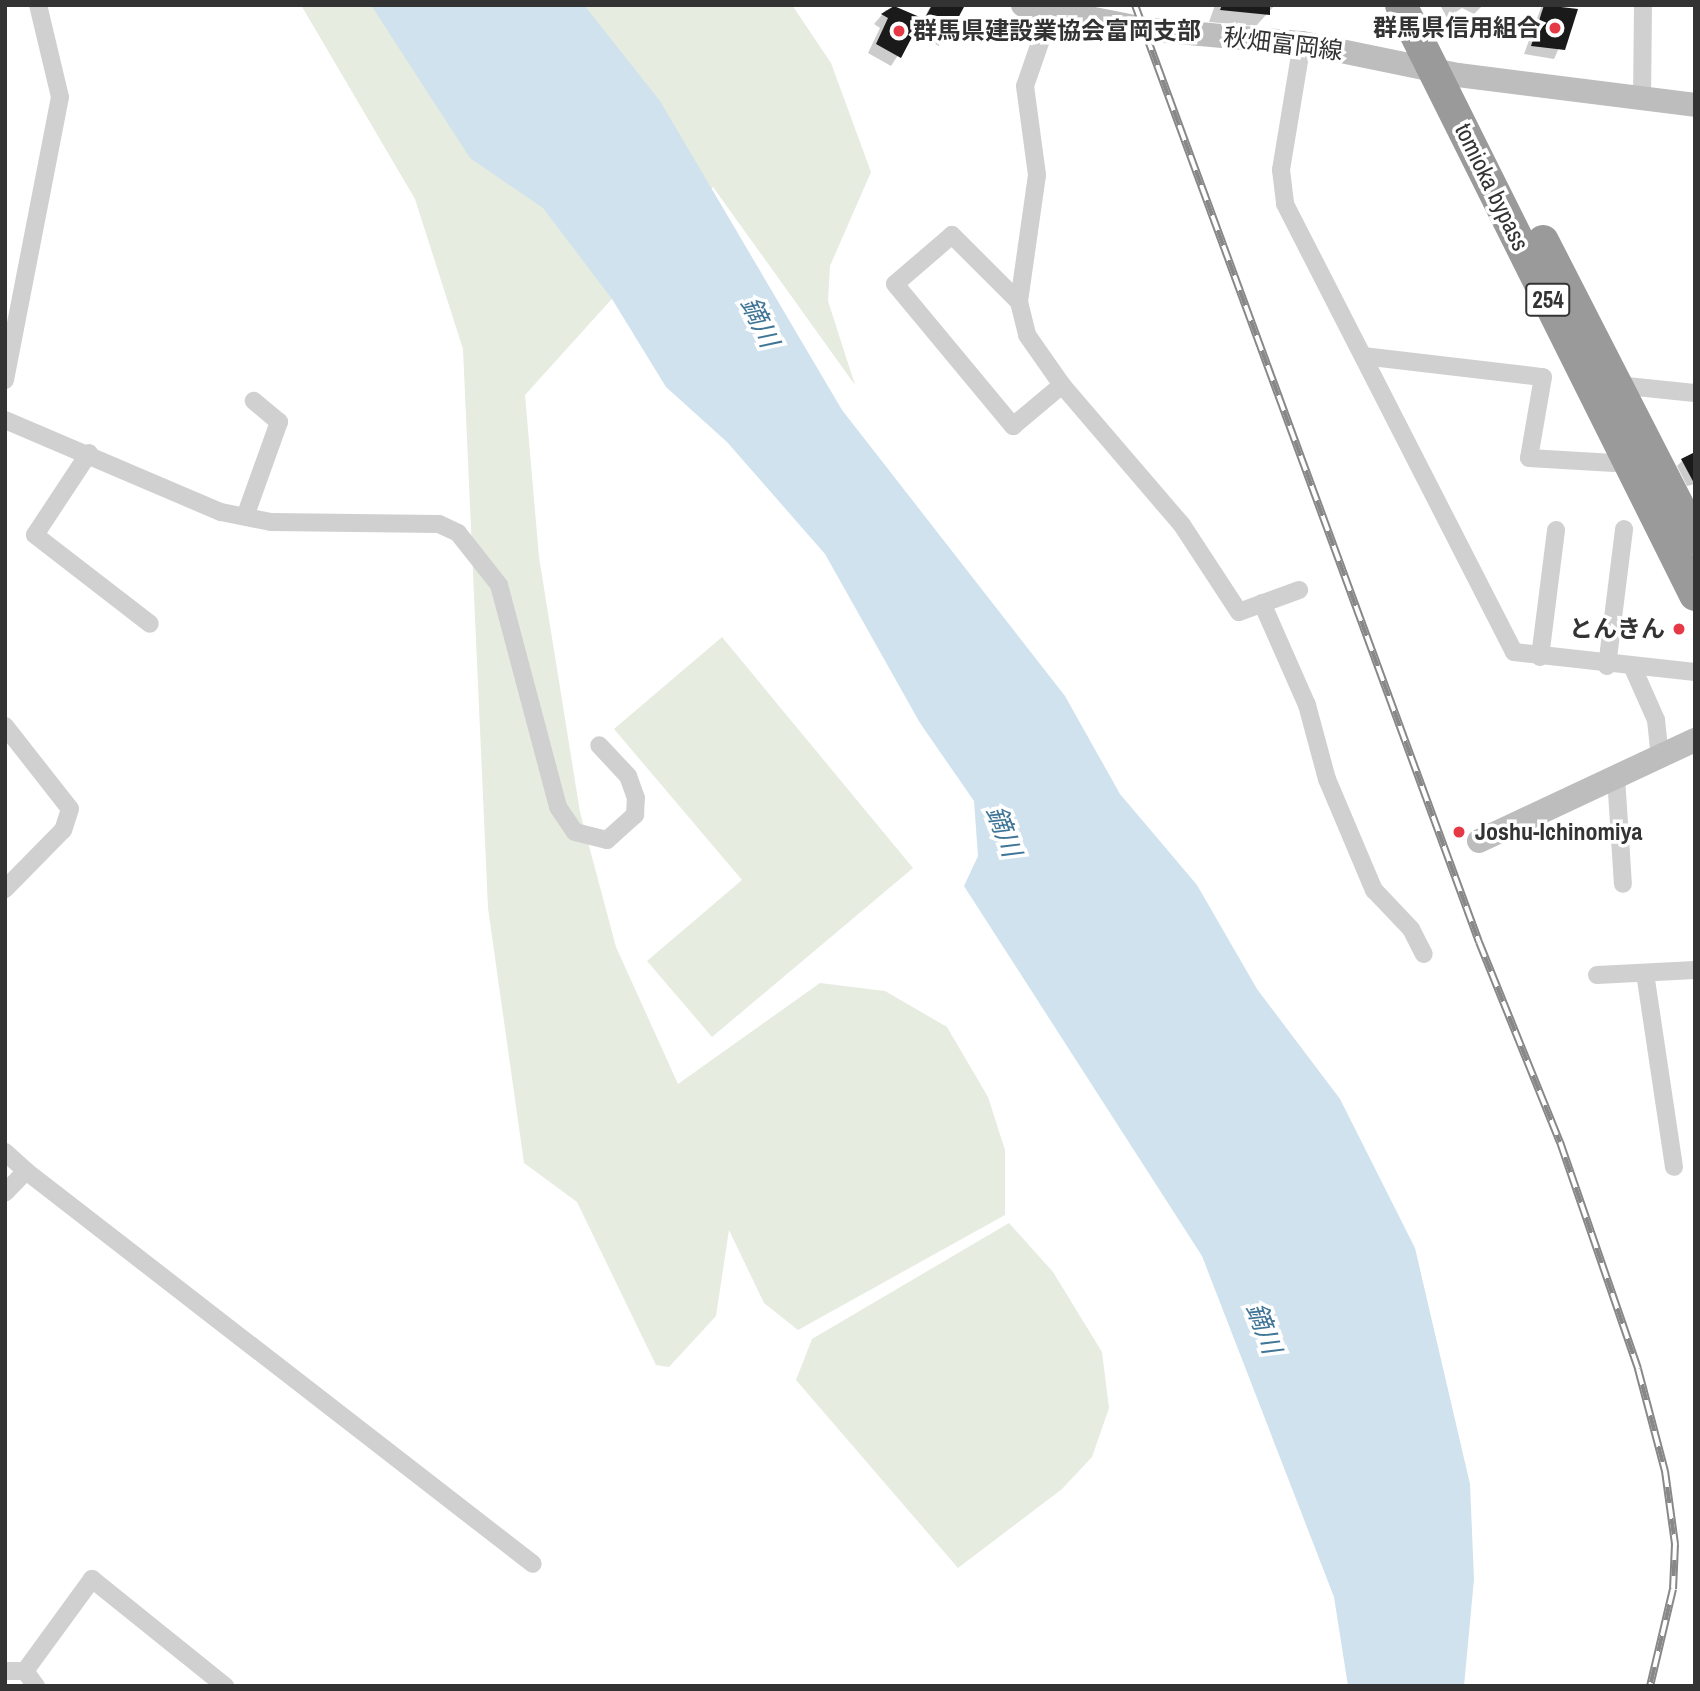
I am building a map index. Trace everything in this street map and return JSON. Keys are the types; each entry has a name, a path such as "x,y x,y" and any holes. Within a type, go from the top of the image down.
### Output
{"highway":[{"name":"tomioka bypass","path":"1401,5 1445,71 1617,385 1695,538"},
{"name":"tomioka bypass","path":"1423,5 1445,71 1695,595"}],"main road":[{"name":"秋畑富岡線","path":"1023,5 1144,29 1301,43 1445,71 1642,100 1695,105"},
{"path":"1479,841 1695,740"}],"street":[{"path":"5,380 60,97 38,5"},
{"path":"1642,100 1643,5"},
{"path":"1051,11 1025,86 1037,175 1019,302 1027,335 1062,385 1182,525 1239,612 1299,590"},
{"path":"1301,43 1281,170 1284,204 1514,652 1607,666 1695,672"},
{"path":"1019,302 952,235 895,284 1013,426 1062,385"},
{"path":"1363,356 1543,377 1529,458 1614,463"},
{"path":"1617,385 1695,393"},
{"path":"246,514 279,422 254,401"},
{"path":"5,420 89,453 221,512 246,514 271,522 439,524 458,533 499,585 558,807 575,832 607,841 635,815 636,798 628,776 599,746"},
{"path":"89,453 35,535 150,624"},
{"path":"1607,666 1624,529"},
{"path":"1540,657 1556,530"},
{"path":"1262,603 1307,705 1327,779 1374,890 1411,929 1424,954"},
{"path":"1633,668 1656,720 1660,756"},
{"path":"5,726 69,809 63,830 5,889"},
{"path":"1616,777 1623,884"},
{"path":"1597,975 1695,970"},
{"path":"1646,973 1674,1167"},
{"path":"5,1152 533,1564"},
{"path":"5,1193 26,1171"},
{"path":"25,1671 92,1579 225,1686"},
{"path":"5,1671 25,1671"},
{"path":"25,1671 36,1686"}],"shaded area":[{"path":"301,5 792,5 831,63 871,172 830,266 828,301 855,385 713,187 525,395 539,557 580,812 616,947 678,1084 820,983 885,991 947,1027 988,1097 1005,1150 1005,1215 798,1330 764,1303 729,1230 716,1316 669,1367 656,1365 577,1202 524,1163 488,908 463,349 415,199"},
{"path":"722,637 913,868 712,1037 647,961 742,880 614,729"},
{"path":"1009,1223 1053,1272 1102,1352 1109,1408 1092,1457 1062,1489 958,1568 796,1380 812,1339"}],"water":[{"name":"鏑川","path":"371,5 584,5 660,101 842,410 1065,696 1120,794 1197,885 1257,989 1340,1099 1415,1248 1470,1484 1474,1579 1464,1686 1348,1686 1334,1597 1202,1256 964,886 978,856 974,801 920,723 825,554 727,442 666,387 612,299 543,208 470,158"}],"building":[{"path":"932,5 965,5 946,41 920,27"},
{"path":"1222,5 1270,5 1270,15 1220,10"},
{"name":"群馬県信用組合","path":"1544,5 1578,9 1565,50 1531,46"},
{"name":"群馬県建設業協会富岡支部","path":"894,6 922,18 901,58 876,44 888,18 881,14"},
{"path":"1695,452 1695,485 1681,459"}],"railway":[{"path":"1135,5 1479,942 1560,1142 1638,1369 1665,1471 1675,1544 1673,1589 1650,1686"}],"place":[{"name":"群馬県信用組合","path":"1555,28"},
{"name":"群馬県建設業協会富岡支部","path":"899,31"},
{"name":"とんきん","path":"1679,629"},
{"name":"Joshu-Ichinomiya","path":"1459,832"}]}
